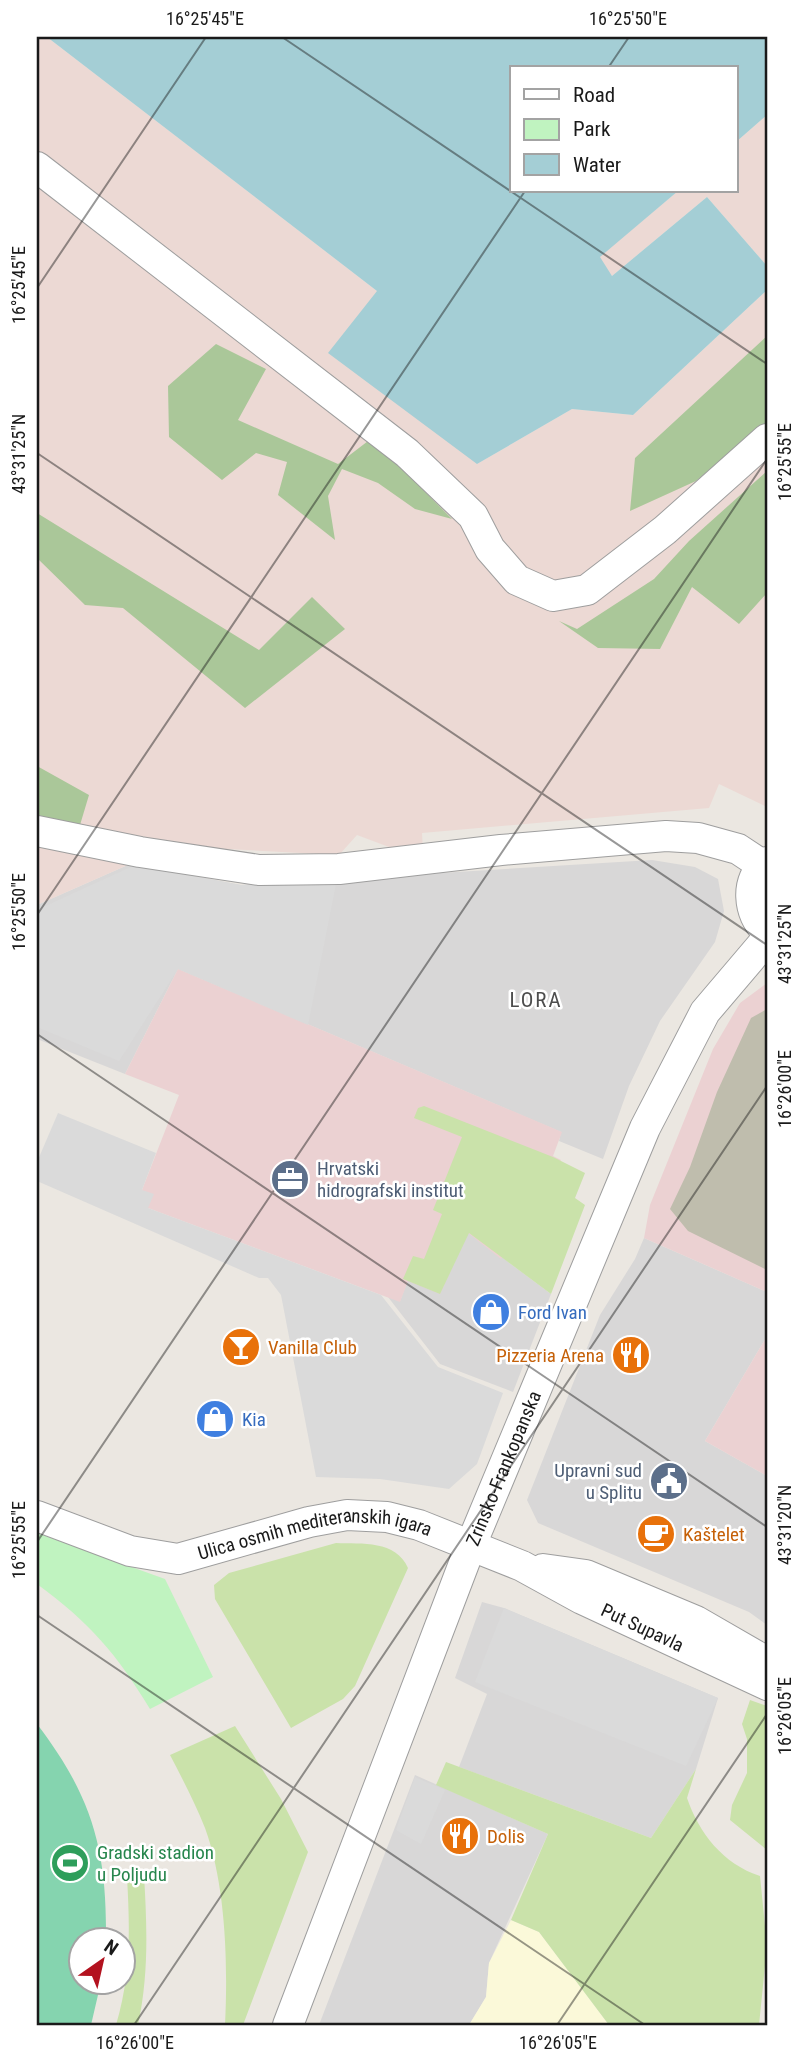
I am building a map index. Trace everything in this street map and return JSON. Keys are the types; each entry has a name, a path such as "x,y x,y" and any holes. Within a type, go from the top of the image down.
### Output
{"street":[{"path":"37,167 407,453 473,516 490,549 517,580 552,596 587,590 665,530 767,439"},
{"path":"37,831 140,852 259,870 339,869 501,850 666,836 698,838 738,849 765,863 754,879 750,894 752,910 767,932"},
{"name":"Zrinsko-Frankopanska","path":"288,2025 471,1545 645,1128 705,1012 767,939"},
{"name":"Ulica osmih mediteranskih igara","path":"37,1516 130,1551 178,1559 309,1522 348,1515 387,1517 471,1545"},
{"name":"Put Supavla","path":"471,1545 522,1566 604,1609 767,1685"},
{"name":"Put Supavla","path":"522,1566 586,1575 696,1621 767,1662"}],"shaded area":[{"path":"37,37 47,37 377,291 477,464 572,409 633,415 767,290 767,807 719,784 709,808 422,833 423,850 389,847 357,835 339,855 209,848 130,864 37,905"},
{"path":"767,115 767,266 707,197 612,276 599,257 677,192 738,192 738,140"},
{"path":"652,860 695,867 718,879 724,911 715,942 660,1021 629,1086 603,1159 559,1141 561,1132 178,969 125,1074 37,1039 37,905 130,864 241,885"},
{"path":"135,865 241,885 337,879 308,1025 178,969 119,1061 37,1027 37,910"},
{"path":"178,969 562,1132 553,1156 561,1160 501,1259 468,1233 440,1294 408,1281 400,1302 148,1208 142,1190 179,1095 125,1074"},
{"path":"767,983 767,1292 644,1238 650,1205 713,1049 740,1003"},
{"path":"767,1009 767,1270 688,1231 670,1209 690,1167 717,1092 751,1018"},
{"path":"58,1113 156,1153 142,1190 154,1194 148,1208 381,1295 438,1367 503,1393 477,1464 449,1489 380,1479 316,1477 281,1295 268,1278 259,1278 37,1181 37,1162"},
{"path":"468,1232 551,1294 513,1392 440,1364 388,1297 400,1301 408,1280"},
{"path":"644,1238 767,1292 767,1336 705,1441 767,1476 767,1625 749,1612 538,1523 527,1500 600,1315 635,1259"},
{"path":"767,1336 767,1476 705,1441"},
{"path":"482,1602 504,1608 718,1698 696,1769 651,1838 459,1767 487,1694 455,1678"},
{"path":"504,1608 718,1698 686,1766 475,1682"},
{"path":"415,1775 548,1834 489,1963 486,1997 469,2025 319,2025"},
{"path":"415,1777 445,1790 421,1844 396,1830"},
{"path":"511,1920 539,1932 609,2025 469,2025 486,1997 489,1963"}],"green space":[{"path":"767,336 767,422 696,481 630,511 635,458"},
{"path":"216,344 266,369 238,420 338,464 372,438 452,519 415,509 378,483 342,469 328,496 335,540 278,495 287,462 256,453 222,480 169,437 168,386"},
{"path":"767,471 767,593 739,624 692,587 660,649 598,648 559,621 577,629 654,579 689,541"},
{"path":"37,513 259,650 312,597 345,629 245,708 123,608 85,605 37,558"},
{"path":"37,766 89,795 80,825 49,823 37,815"},
{"path":"424,1106 553,1157 585,1173 575,1198 585,1205 551,1294 469,1233 440,1294 403,1279 413,1256 424,1259 442,1214 433,1210 462,1137 414,1118 418,1108"},
{"path":"37,1533 165,1579 213,1677 150,1709 101,1640 37,1584"},
{"path":"336,1543 387,1548 403,1559 408,1568 355,1686 343,1699 291,1728 215,1599 214,1585 229,1573"},
{"path":"750,1700 767,1706 767,1850 730,1820 732,1805 747,1773 747,1739 742,1724"},
{"name":"Gradski stadion u Poljudu","path":"37,1724 71,1775 92,1825 103,1878 106,1926 66,1926 66,1996 98,1996 91,2025 37,2025"},
{"path":"235,1726 281,1799 308,1852 243,2025 225,2025 226,1951 217,1875 205,1828 170,1755"},
{"path":"446,1762 651,1838 696,1769 687,1798 698,1823 724,1855 747,1871 760,1876 767,1946 759,2025 609,2025 539,1932 511,1920 548,1834 436,1785"},
{"path":"144,1875 146,1969 138,2025 116,2025 123,1996 136,1996 136,1926 129,1926 127,1877"}],"water":[{"path":"47,37 767,37 767,115 738,140 738,66 510,66 510,192 677,192 600,257 612,276 707,197 767,266 767,290 633,415 572,409 477,464 328,353 377,291"}],"place":[{"name":"Hrvatski hidrografski institut","path":"290,1179"},
{"name":"Ford Ivan","path":"491,1312"},
{"name":"Vanilla Club","path":"241,1347"},
{"name":"Pizzeria Arena","path":"631,1355"},
{"name":"Kia","path":"215,1419"},
{"name":"Upravni sud u Splitu","path":"669,1481"},
{"name":"Kaštelet","path":"656,1534"},
{"name":"Dolis","path":"460,1836"},
{"name":"Gradski stadion u Poljudu","path":"70,1863"}],"district":[{"name":"LORA","path":"536,1000"}]}
